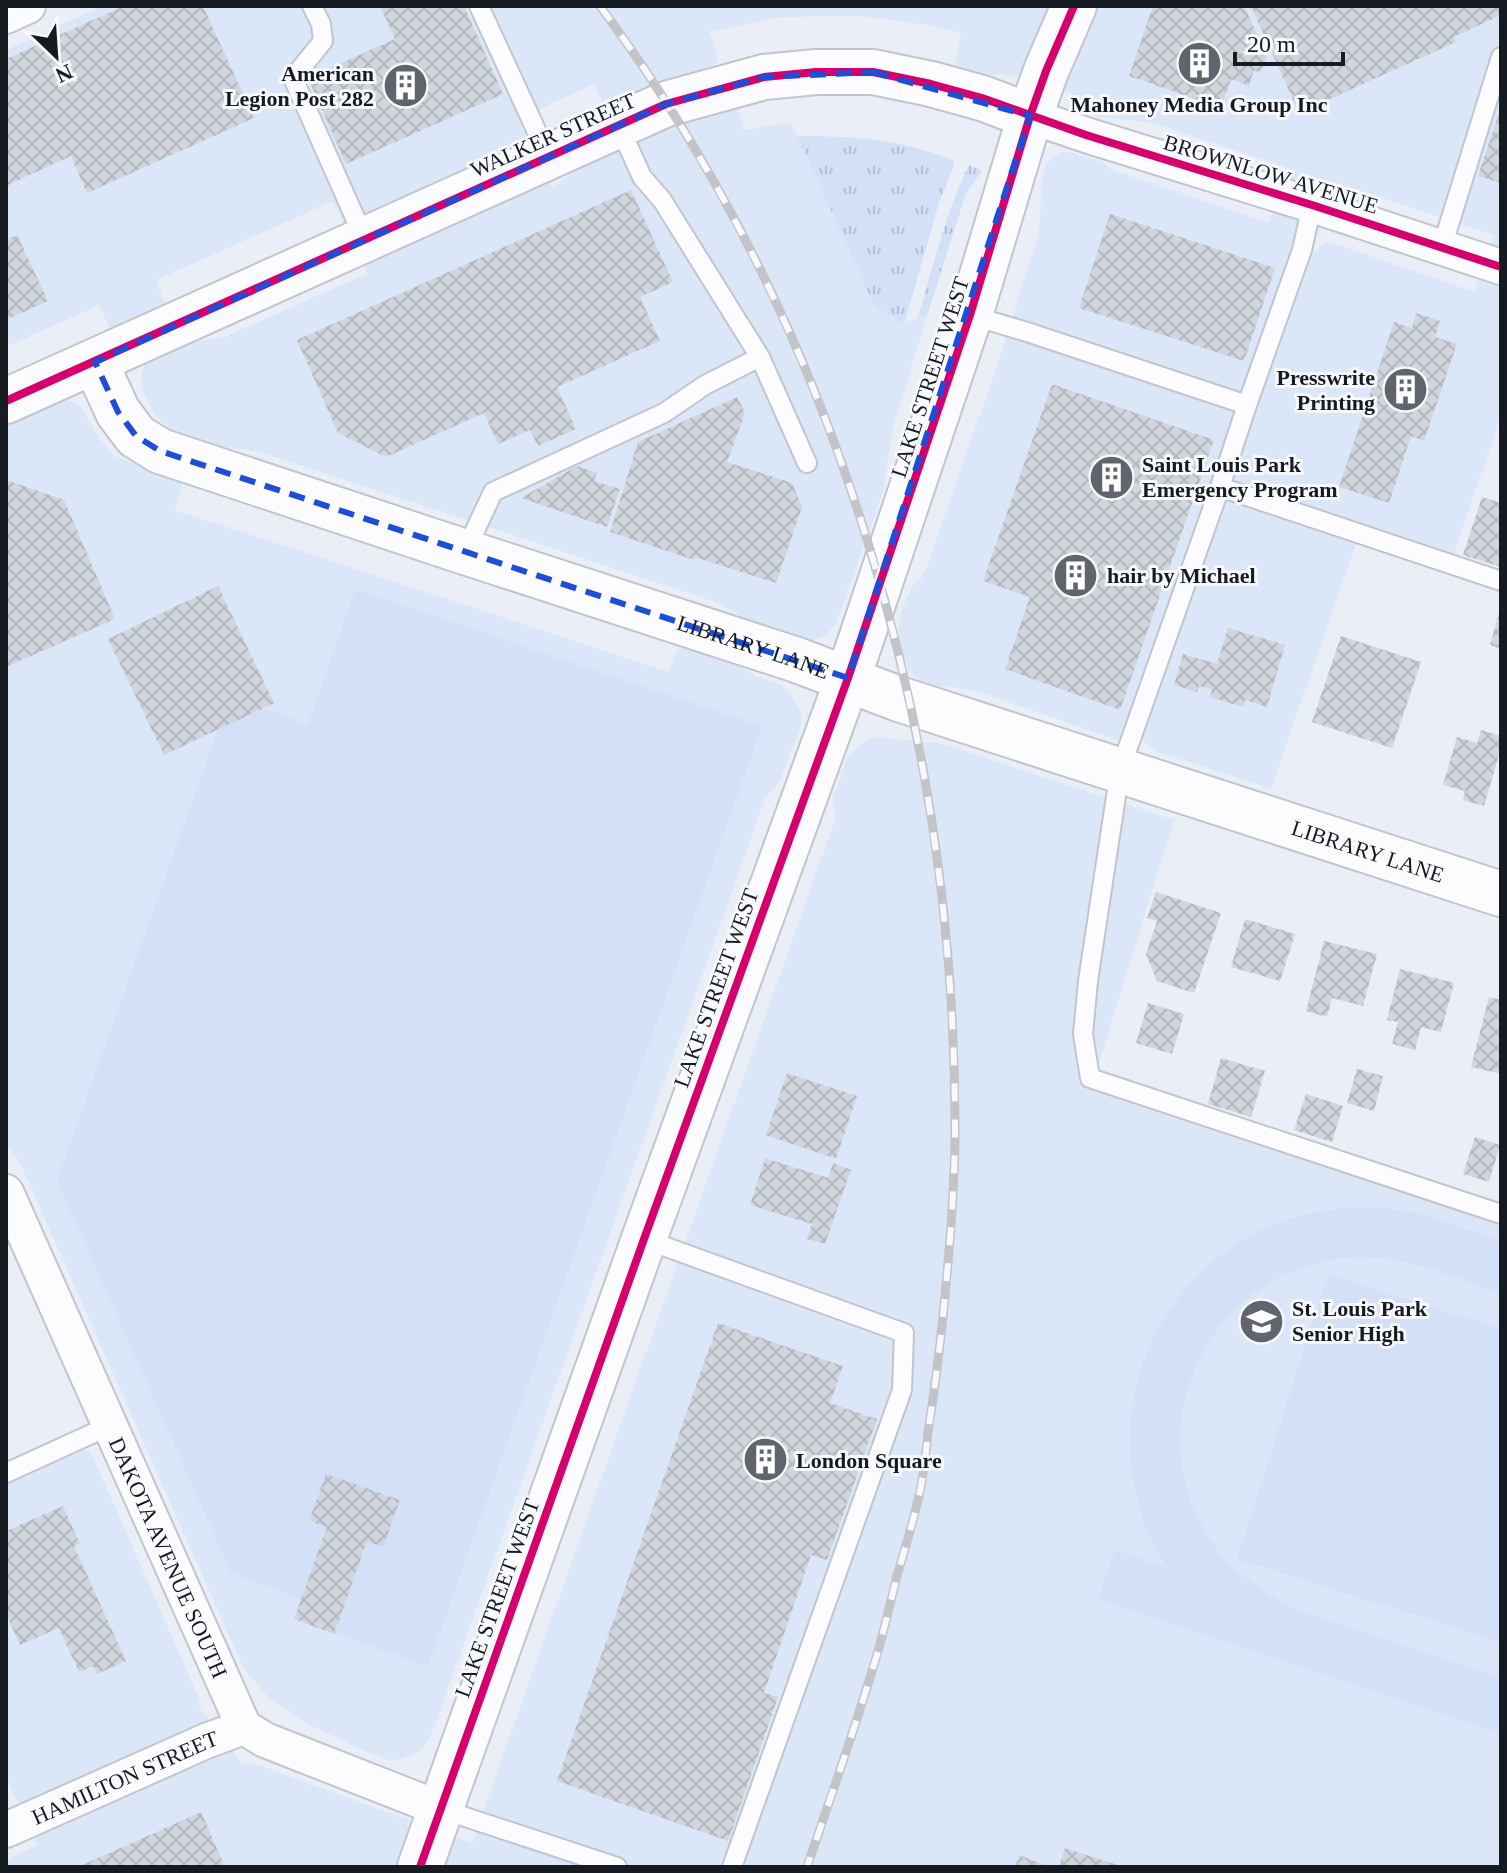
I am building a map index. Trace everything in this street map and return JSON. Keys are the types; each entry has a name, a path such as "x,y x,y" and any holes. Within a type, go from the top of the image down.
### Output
{"street":[{"path":"6,16 28,6"},
{"path":"1030,116 1074,6"},
{"name":"WALKER STREET","path":"6,401 666,104 764,77 816,72 873,72 982,98 1030,116"},
{"name":"BROWNLOW AVENUE","path":"1030,116 1501,267"},
{"name":"LAKE STREET WEST","path":"420,1867 848,678 970,315 1030,116"},
{"name":"LIBRARY LANE","path":"95,362 118,412 136,436 160,451 797,660 899,699 1501,894"},
{"name":"DAKOTA AVENUE SOUTH","path":"6,1192 244,1727"},
{"path":"244,1727 265,1740 441,1809"},
{"name":"HAMILTON STREET","path":"6,1830 244,1727"}],"lane":[{"path":"312,6 321,24 323,41 293,78 365,240"},
{"path":"479,6 549,158"},
{"path":"1442,247 1501,57"},
{"path":"619,126 642,177 662,200 760,357 807,463"},
{"path":"1312,205 1302,250 1120,770 1083,1034 1090,1078 1501,1214"},
{"path":"970,315 1247,405"},
{"path":"465,552 493,492 664,413 705,385 760,357"},
{"path":"1220,487 1501,581"},
{"path":"644,1239 904,1333 902,1390 732,1867"},
{"path":"6,1473 109,1426"},
{"path":"441,1809 617,1867"}],"highlighted area":[{"path":"873,72 1030,116 848,678 160,451 136,436 118,412 95,362 666,104 764,77"}],"shaded area":[{"path":"103,6 1501,6 1501,416 1453,557 1362,526 1271,789 1158,752 1144,741 1142,737 1148,713 1314,251 1326,243 1335,244 1474,292 1494,235 1318,177 1286,276 1120,741 974,690 921,681 909,671 898,631 901,611 927,566 996,369 1039,234 1045,166 1062,152 1073,153 1100,161 1115,171 1269,223 1285,167 1153,123 1094,116 1082,110 1071,92 1001,74 983,77 956,62 961,34 935,26 862,16 781,17 709,32 718,56 716,63 607,112 594,84 520,118 553,188 576,169 664,128 724,108 736,106 744,130 791,123 874,305 904,324 928,313 893,427 883,492 836,624 826,635 802,642 766,632 719,603 257,451 205,445 184,438 155,415 143,391 141,380 144,365 150,359 181,344 227,336 367,274 333,201 156,280 165,303 162,308 110,328 99,305 6,347 6,50"},
{"path":"53,401 75,402 82,408 99,438 114,456 180,481 182,486 175,510 669,672 682,647 725,658 756,676 782,685 801,713 801,727 779,782 765,799 432,1733 423,1748 398,1760 389,1760 363,1750 310,1725 269,1698 247,1673 29,1183 18,1159 6,1145 6,422"},
{"path":"876,737 943,744 1174,820 1091,1089 1501,1222 1501,1867 6,1867 6,1860 37,1845 6,1777 6,1484 83,1450 89,1450 101,1475 198,1696 199,1707 242,1763 261,1766 472,1843 836,817 833,798 847,758 860,744"}],"green space":[{"path":"797,136 897,143 954,161 904,324 874,305"},
{"path":"969,165 982,171 966,193 928,313 918,318 946,221"},
{"path":"355,590 762,726 428,1666 294,1619 301,1599 231,1573 57,1180 222,718 256,706 308,724"},
{"path":"1376,1207 1413,1212 1501,1241 1501,1293 1414,1264 1360,1257 1309,1265 1264,1286 1228,1318 1201,1358 1185,1403 1181,1450 1190,1499 1222,1555 1240,1573 1271,1595 1294,1608 1501,1677 1501,1733 1098,1599 1115,1550 1168,1568 1141,1514 1130,1452 1132,1410 1141,1369 1157,1332 1179,1297 1207,1267 1241,1241 1280,1222 1328,1210"},
{"path":"1328,1274 1501,1329 1501,1642 1237,1559"}],"building":[{"path":"124,6 203,6 254,118 87,193 71,156 6,186 6,59"},
{"name":"American Legion Post 282","path":"380,6 464,6 503,94 346,164 308,78 395,39"},
{"name":"Mahoney Media Group Inc","path":"1153,6 1244,6 1267,56 1261,73 1254,70 1249,86 1231,79 1221,108 1129,76"},
{"path":"1251,6 1501,6 1501,15 1454,37 1456,42 1299,113"},
{"path":"1501,110 1501,183 1478,176"},
{"path":"631,190 673,282 640,297 660,341 557,387 576,429 538,446 530,430 498,444 484,413 386,457 338,433 297,340"},
{"path":"1110,214 1275,268 1244,361 1079,308"},
{"path":"17,235 48,301 6,320 6,240"},
{"name":"Presswrite Printing","path":"1416,313 1440,321 1435,337 1457,344 1424,441 1411,436 1389,503 1339,487 1394,322 1412,328"},
{"path":"1052,384 1214,440 1120,710 1005,669 1030,597 983,581"},
{"path":"737,397 745,413 727,462 792,483 802,507 776,583 610,532 638,442"},
{"path":"577,466 597,473 594,481 620,489 607,527 521,498"},
{"path":"6,480 64,500 115,619 6,667"},
{"path":"1482,497 1501,503 1501,567 1463,555"},
{"path":"218,586 274,703 164,755 108,639"},
{"path":"1501,609 1501,649 1490,645"},
{"path":"1228,628 1285,645 1267,707 1245,700 1243,707 1210,697 1212,689 1199,686 1197,692 1174,685 1183,654 1217,664"},
{"path":"1341,636 1421,662 1392,748 1312,722"},
{"path":"1481,730 1501,736 1501,748 1484,806 1463,800 1465,791 1443,785 1457,737 1477,743"},
{"path":"1156,892 1221,913 1194,993 1157,981 1146,954 1157,921 1147,918"},
{"path":"1245,919 1295,934 1280,981 1231,967"},
{"path":"1324,941 1377,954 1363,1006 1332,998 1327,1017 1306,1011"},
{"path":"1400,969 1454,983 1441,1032 1421,1027 1415,1050 1392,1044 1398,1022 1387,1020"},
{"path":"1489,997 1501,1000 1501,1074 1471,1067"},
{"path":"1148,1003 1184,1014 1172,1054 1136,1043"},
{"path":"1221,1058 1265,1071 1251,1117 1208,1104"},
{"path":"1357,1069 1383,1076 1374,1111 1347,1103"},
{"path":"787,1073 857,1096 836,1159 766,1135"},
{"path":"1306,1094 1343,1106 1332,1142 1294,1130"},
{"path":"1475,1137 1500,1145 1489,1182 1463,1174"},
{"path":"765,1158 828,1178 833,1163 851,1170 825,1244 807,1239 812,1224 750,1205"},
{"path":"718,1323 843,1366 830,1403 877,1419 827,1560 811,1555 764,1693 778,1697 728,1841 557,1781"},
{"path":"326,1474 400,1500 383,1547 367,1541 334,1634 294,1619 327,1527 309,1521"},
{"path":"63,1506 80,1544 74,1546 126,1661 97,1674 93,1666 79,1672 59,1628 20,1645 6,1613 6,1531"},
{"path":"201,1812 225,1867 78,1867"},
{"path":"1065,1848 1121,1866 1121,1867 1059,1867"},
{"path":"1019,1855 1051,1867 1015,1867"}],"railway":[{"path":"600,6 684,131 757,263 818,401 868,544 907,690 934,838 950,988 955,1139 951,1228 938,1360 923,1477 915,1513 876,1659 807,1867"}],"cycle path":[{"path":"420,1867 848,678 970,315 1030,116 1074,6"},
{"path":"6,401 666,104 764,77 816,72 873,72 982,98 1086,135 1501,267"}],"place":[{"name":"Mahoney Media Group Inc","path":"1199,63"},
{"name":"American Legion Post 282","path":"405,86"},
{"name":"Presswrite Printing","path":"1406,390"},
{"name":"Saint Louis Park Emergency Program","path":"1111,477"},
{"name":"hair by Michael","path":"1076,575"},
{"name":"St. Louis Park Senior High","path":"1261,1321"},
{"name":"London Square","path":"765,1460"}]}
